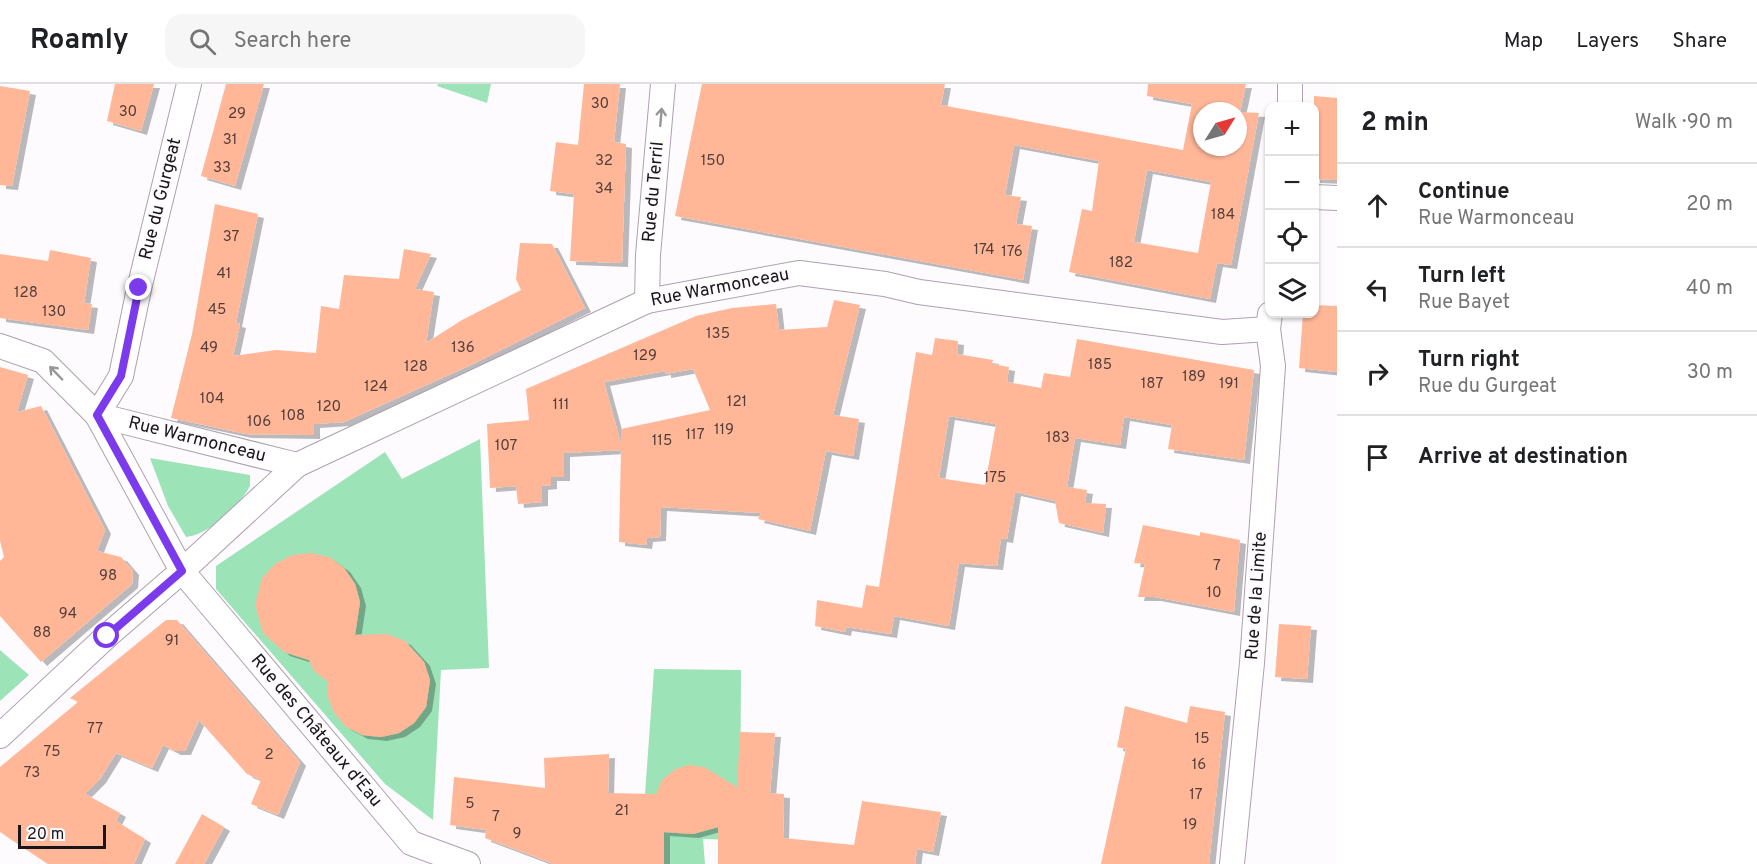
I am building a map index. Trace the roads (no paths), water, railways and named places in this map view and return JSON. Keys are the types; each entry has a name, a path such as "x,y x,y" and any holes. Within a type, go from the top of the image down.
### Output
{"street":[{"name":"Rue du Gurgeat","path":"97,415 121,376 139,288 189,84"},
{"name":"Rue du Terril","path":"647,301 648,255 663,84"},
{"path":"1290,84 1290,102"},
{"path":"1319,198 1337,198"},
{"name":"Rue Warmonceau","path":"0,736 297,465 647,301 799,273 885,284 919,292 1222,332 1269,321"},
{"name":"Rue de la Limite","path":"1232,864 1252,663 1273,366 1269,321"},
{"path":"0,346 43,361 97,415"},
{"name":"Rue Warmonceau","path":"97,415 297,465"},
{"name":"Rue des Châteaux d'Eau","path":"97,415 182,571 411,843 468,864"}]}
